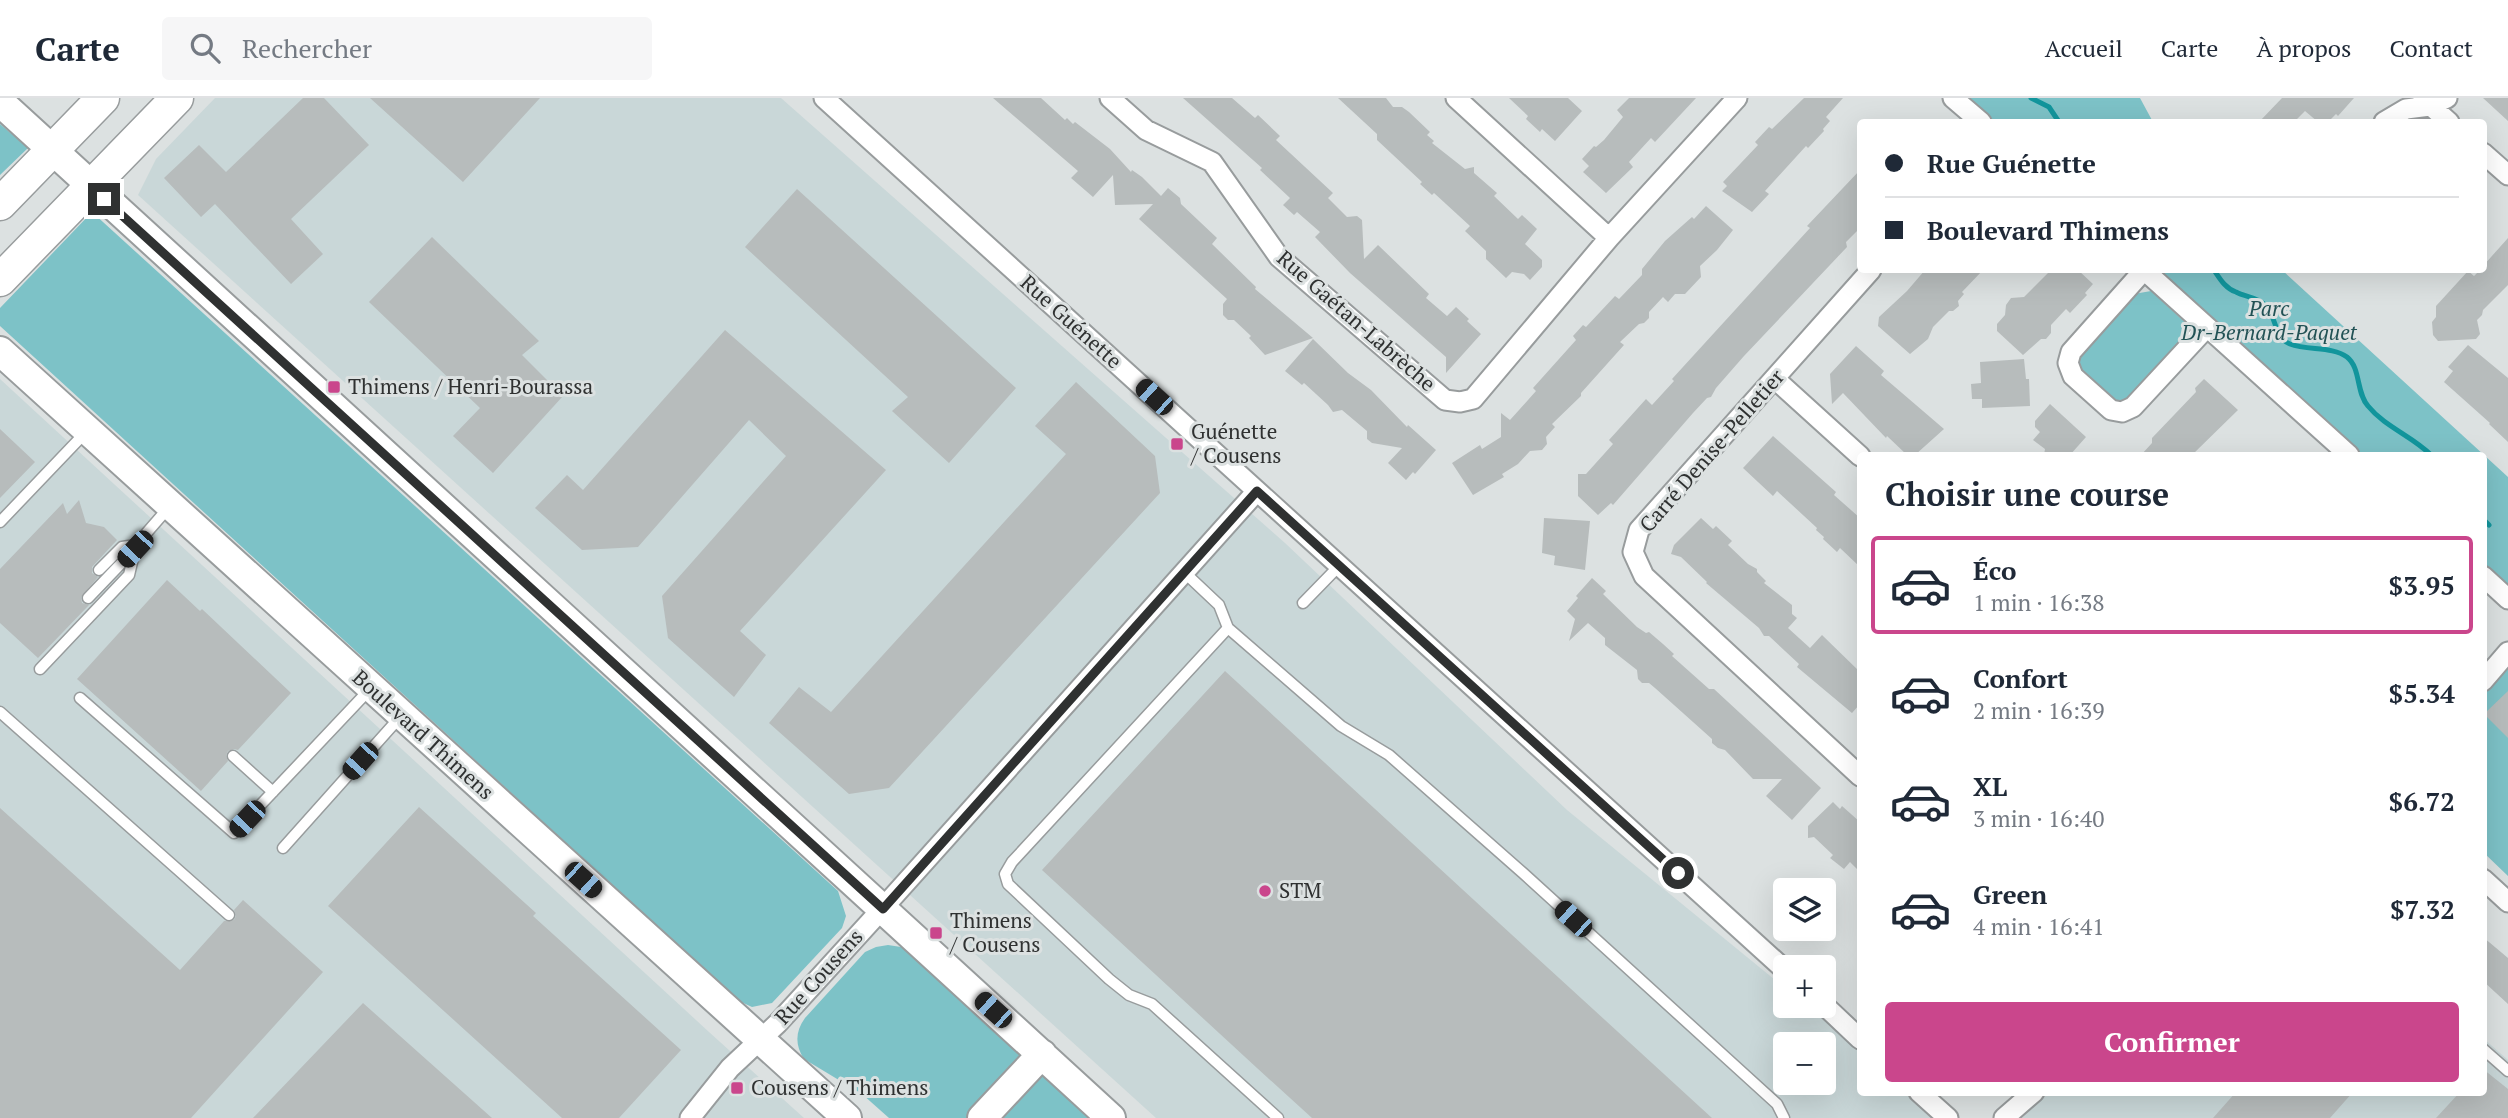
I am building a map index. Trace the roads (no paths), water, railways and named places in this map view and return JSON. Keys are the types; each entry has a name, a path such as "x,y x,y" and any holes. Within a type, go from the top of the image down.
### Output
{"main road":[{"path":"0,204 103,98"},
{"path":"0,280 177,98"}],"street":[{"name":"Rue Guénette","path":"824,98 1773,959"},
{"name":"Rue Gaétan-Labrèche","path":"1110,98 1146,130 1212,162 1279,257 1445,400 1460,402 1473,399 1609,238 1737,98"},
{"path":"1456,98 1609,238"},
{"path":"1953,98 1978,119"},
{"path":"0,102 1111,1118"},
{"path":"2389,119 2406,109 2432,104 2446,119"},
{"path":"2487,157 2508,175"},
{"name":"Carré Denise-Pelletier","path":"1857,773 1644,576 1633,552 1639,530 1868,273"},
{"path":"2141,273 2071,352 2068,363 2073,376 2111,410 2122,412 2133,407 2207,327"},
{"path":"2147,273 2346,452"},
{"name":"Boulevard Thimens","path":"0,351 847,1118"},
{"path":"1775,379 1857,453"},
{"name":"Rue Cousens","path":"690,1118 730,1068 778,1023 883,909 1257,491"},
{"path":"2487,580 2508,599"},
{"path":"2487,676 2508,652"},
{"path":"2487,883 2508,902"},
{"path":"1836,1016 1857,1036"},
{"path":"982,1118 1042,1054"},
{"path":"1923,1096 1948,1118"},
{"path":"2004,1118 2029,1096"}],"lane":[{"path":"0,522 88,430"},
{"path":"88,598 171,506"},
{"path":"99,570 122,547 136,547"},
{"path":"40,669 129,575 136,547"},
{"path":"1303,603 1339,566"},
{"path":"1184,572 1219,605 1228,628 1341,726 1389,755 1482,836 1777,1104 1784,1118"},
{"path":"1228,628 1012,862 1004,874 1008,884 1109,979 1129,995 1152,1004 1278,1118"},
{"path":"80,698 234,833 371,688"},
{"path":"0,712 229,915"},
{"path":"282,848 401,715"},
{"path":"233,756 273,792"},
{"path":"2487,1053 2508,1071"}],"waterway":[{"path":"2031,98 2049,107 2057,119"},
{"path":"2216,273 2229,288 2265,305 2285,341 2297,346 2334,351 2347,357 2354,367 2368,406 2382,420 2428,452"}],"place":[{"name":"Thimens / Henri-Bourassa","path":"334,387"},
{"name":"Guénette / Cousens","path":"1177,444"},
{"name":"STM","path":"1265,891"},
{"name":"Thimens / Cousens","path":"936,933"},
{"name":"Cousens / Thimens","path":"737,1088"}],"park label":[{"name":"Parc Dr-Bernard-Paquet","path":"2269,321"}]}
